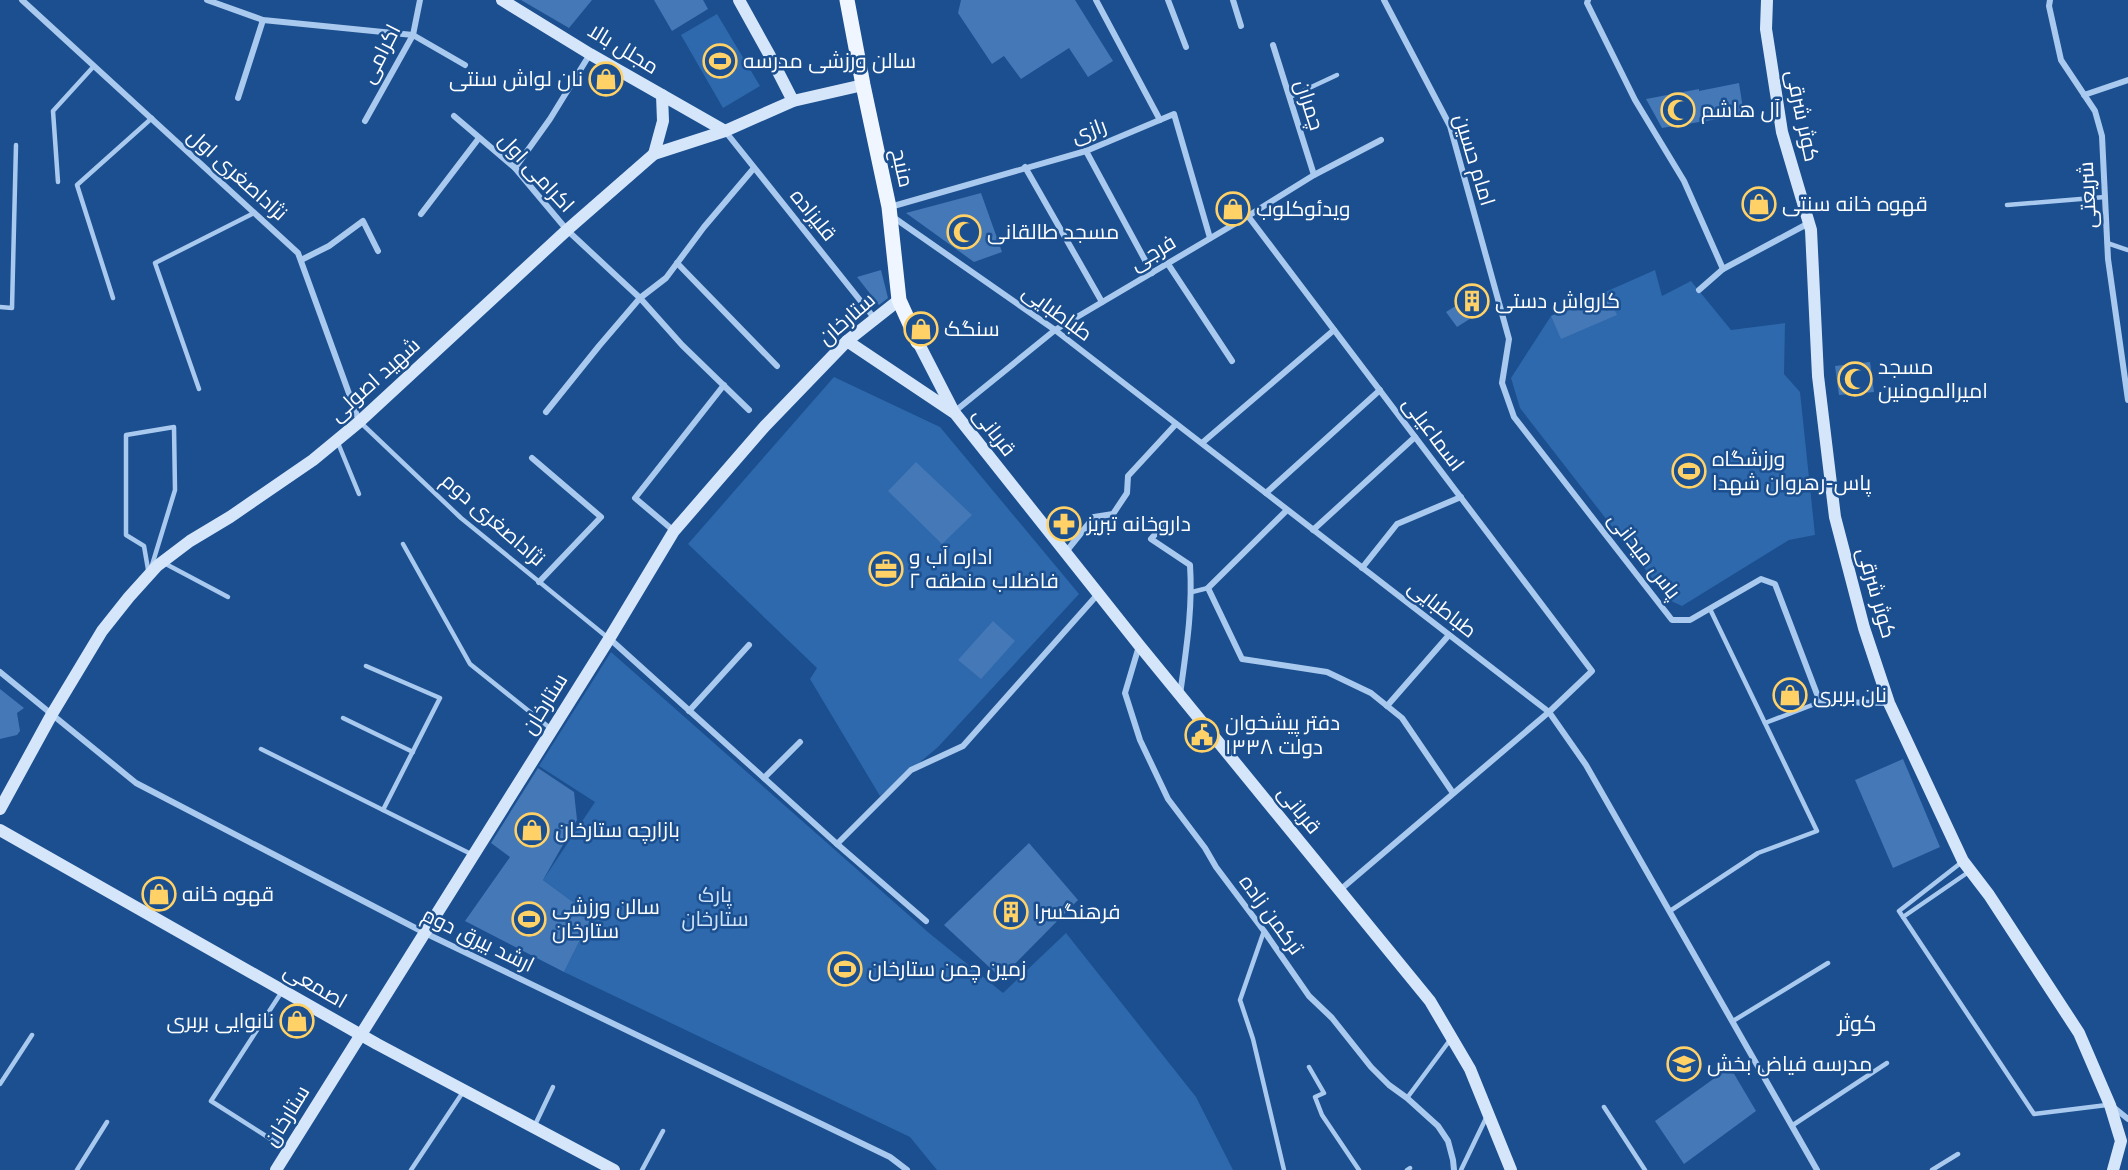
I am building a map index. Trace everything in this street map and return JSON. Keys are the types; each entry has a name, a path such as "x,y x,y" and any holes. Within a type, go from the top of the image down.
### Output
{"main road":[{"name":"مجلل بالا","path":"502,0 590,54 725,131"},
{"path":"739,0 793,101"},
{"name":"منبح","path":"847,0 889,211 899,300 918,342"},
{"name":"کوثر شرقی","path":"1767,0 1766,29 1782,132 1811,230 1818,376 1835,517 1864,628 1889,703 1967,866 1989,895 2076,1027 2110,1105 2121,1141 2113,1170"},
{"name":"شهید اصولی","path":"0,809 51,714 102,631 162,562 313,460 359,422 567,230 654,154 725,131 793,101 863,85"},
{"path":"654,154 663,121 662,95"},
{"name":"ستارخان","path":"276,1170 609,639 674,531 765,426 847,341 899,300"},
{"path":"847,341 954,412"},
{"path":"918,342 954,412"},
{"name":"قربانی","path":"954,412 1139,645 1430,1001 1470,1070 1511,1170"},
{"name":"اصمعی","path":"0,830 361,1035 614,1170"}],"street":[{"name":"نژاداصغری اول","path":"22,0 298,253 359,422"},
{"path":"207,0 263,20 413,35 465,65"},
{"name":"اکرامی","path":"365,121 413,35 420,0"},
{"path":"1096,0 1160,120 1174,114 1210,238"},
{"path":"1168,0 1186,46"},
{"path":"1233,0 1241,26"},
{"name":"امام حسین","path":"1384,0 1450,126 1509,339"},
{"path":"1588,0 1587,3 1635,100 1684,181 1724,269"},
{"name":"شریعتی","path":"2050,0 2049,6 2061,60 2095,111 2102,135 2107,243 2115,318 2128,400"},
{"path":"238,98 263,20"},
{"name":"چمران","path":"1273,45 1314,175"},
{"path":"515,168 550,119 590,54"},
{"path":"2084,95 2128,80"},
{"name":"اکرامی اول","path":"454,116 515,168 567,230 640,298 682,345 749,410"},
{"name":"رازی","path":"889,211 1025,167 1086,151 1160,120"},
{"name":"قلیزاده","path":"725,131 875,319"},
{"path":"421,214 479,138"},
{"name":"فرجی","path":"954,412 1055,330 1314,175 1381,140"},
{"path":"1086,151 1152,273"},
{"path":"1025,167 1102,302"},
{"path":"546,412 640,298 666,278 754,168"},
{"name":"طباطبایی","path":"889,211 1055,330 1549,712 1586,765 1817,1170"},
{"name":"اسماعیلی","path":"1248,216 1592,671 1549,712"},
{"path":"301,260 329,246 363,221 378,251"},
{"path":"1700,290 1724,269 1809,223"},
{"path":"677,263 777,366"},
{"path":"1168,264 1232,361"},
{"path":"1202,443 1334,330"},
{"name":"پاس میدانی","path":"1509,339 1502,383 1514,417 1672,620 1690,620 1761,579 1775,584 1820,702"},
{"path":"674,531 634,498 724,385"},
{"path":"1266,493 1380,390"},
{"path":"1065,552 1094,517 1113,514 1127,493 1128,476 1176,424"},
{"path":"1313,530 1415,437"},
{"path":"532,458 601,517 539,582"},
{"path":"1362,568 1397,524 1461,497"},
{"path":"1287,510 1208,588 1242,659 1327,672 1371,693 1402,718 1453,794"},
{"path":"1164,524 1151,538 1190,565 1192,592 1180,695"},
{"path":"837,844 911,770 963,746 1098,594"},
{"path":"1387,706 1449,635"},
{"path":"609,639 926,921"},
{"path":"689,711 749,645"},
{"name":"ترکمن زاده","path":"1139,645 1125,693 1131,717 1152,768 1168,799 1309,996 1332,1018 1371,1067 1438,1126 1448,1141 1454,1160 1454,1170"},
{"name":"ارشد بیرق دوم","path":"0,672 136,783 425,933 890,1157 907,1170"},
{"path":"1820,702 1889,703"},
{"path":"1339,890 1549,712"},
{"path":"764,778 800,742"},
{"path":"2110,1105 2128,1119"}],"lane":[{"path":"58,182 53,111 94,66"},
{"path":"1290,97 1337,75"},
{"path":"113,298 77,185 152,118"},
{"path":"0,307 12,308 16,145"},
{"path":"2007,205 2104,197"},
{"path":"199,389 155,263 254,213"},
{"path":"2107,243 2128,250"},
{"name":"نژاداصغری دوم","path":"359,422 461,518 609,639"},
{"path":"174,427 175,490 149,575 144,546 126,535 126,435 174,427"},
{"path":"337,440 359,494"},
{"path":"403,544 470,664 552,730"},
{"path":"162,562 228,597"},
{"path":"1192,592 1208,588"},
{"path":"1670,911 1758,853 1817,831 1710,609"},
{"path":"366,666 440,698 382,810"},
{"path":"1765,723 1820,702"},
{"path":"343,718 413,752"},
{"path":"261,749 474,855"},
{"path":"1967,866 1899,911 2034,1114 2110,1105"},
{"path":"1903,917 1967,866"},
{"path":"1264,931 1240,1000 1253,1039 1284,1170"},
{"path":"1733,1021 1828,963"},
{"path":"283,991 211,1101 289,1150"},
{"path":"0,1084 32,1035"},
{"path":"1407,1098 1452,1038"},
{"path":"1793,1125 1887,1063"},
{"path":"1309,1067 1324,1093 1315,1097 1322,1115 1359,1170"},
{"path":"534,1127 553,1087"},
{"path":"411,1170 464,1090"},
{"path":"1604,1107 1645,1170"},
{"path":"1461,1170 1489,1113"},
{"path":"77,1170 107,1122"},
{"path":"642,1170 663,1131"},
{"path":"1932,1170 1959,1154"}],"green space":[{"name":"سالن ورزشی مدرسه","path":"717,14 760,86 723,108 681,35"},
{"name":"ورزشگاه پاس-رهروان شهدا","path":"1655,270 1662,296 1691,281 1731,330 1785,323 1784,374 1800,392 1815,535 1789,540 1682,606 1669,600 1520,408 1511,378 1551,316"},
{"name":"اداره آب و فاضلاب منطقه ۲","path":"834,377 940,427 1079,594 938,747 880,796 810,679 817,668 688,544"},
{"name":"پارک ستارخان","path":"611,652 929,933 1003,993 1066,933 1196,1097 1233,1170 937,1170 910,1137 564,972 592,916 543,880 595,802 539,766"}],"building":[{"path":"521,0 592,0 569,28"},
{"path":"654,0 703,0 708,9 672,31"},
{"path":"961,0 1075,0 1113,61 1088,77 1069,48 1021,79 1004,56 992,64 958,13"},
{"path":"1739,83 1744,115 1662,128 1646,99 1699,89 1699,91"},
{"name":"مسجد طالقانی","path":"981,193 1002,252 974,262 906,213"},
{"path":"881,270 888,298 879,305 857,277"},
{"name":"کارواش دستی","path":"1479,291 1484,310 1457,327 1446,312"},
{"path":"1606,292 1617,315 1561,339 1551,316"},
{"name":"مسجد امیرالمومنین","path":"1870,362 1874,392 1839,395 1835,366"},
{"path":"916,462 972,515 942,544 888,491"},
{"path":"993,621 1015,641 981,679 958,660"},
{"name":"نان بربری","path":"1792,680 1801,702 1788,708 1777,688"},
{"path":"0,689 24,708 17,713 20,731 17,735 0,739"},
{"path":"1903,759 1940,847 1893,868 1855,780"},
{"path":"538,768 574,792 577,820 543,880 592,916 564,972 465,921 510,857 491,843"},
{"name":"فرهنگسرا","path":"1029,843 1078,900 1001,978 944,925"},
{"path":"1730,1067 1756,1111 1684,1164 1655,1121"}],"place":[{"name":"سالن ورزشی مدرسه","path":"720,61"},
{"name":"نان لواش سنتی","path":"606,79"},
{"name":"آل هاشم","path":"1678,110"},
{"name":"قهوه خانه سنتی","path":"1759,204"},
{"name":"ویدئوکلوب","path":"1233,209"},
{"name":"مسجد طالقانی","path":"964,232"},
{"name":"کارواش دستی","path":"1472,301"},
{"name":"سنگک","path":"921,329"},
{"name":"مسجد امیرالمومنین","path":"1855,379"},
{"name":"ورزشگاه پاس-رهروان شهدا","path":"1689,471"},
{"name":"داروخانه تبریز","path":"1064,524"},
{"name":"اداره آب و فاضلاب منطقه ۲","path":"886,569"},
{"name":"نان بربری","path":"1790,695"},
{"name":"دفتر پیشخوان دولت ۱۳۳۸","path":"1202,735"},
{"name":"بازارچه ستارخان","path":"532,830"},
{"name":"قهوه خانه","path":"159,894"},
{"name":"فرهنگسرا","path":"1011,912"},
{"name":"سالن ورزشی ستارخان","path":"529,919"},
{"name":"زمین چمن ستارخان","path":"845,969"},
{"name":"نانوایی بربری","path":"297,1021"},
{"name":"مدرسه فیاض بخش","path":"1684,1064"}],"district":[{"name":"کوثر","path":"1857,1024"}]}
